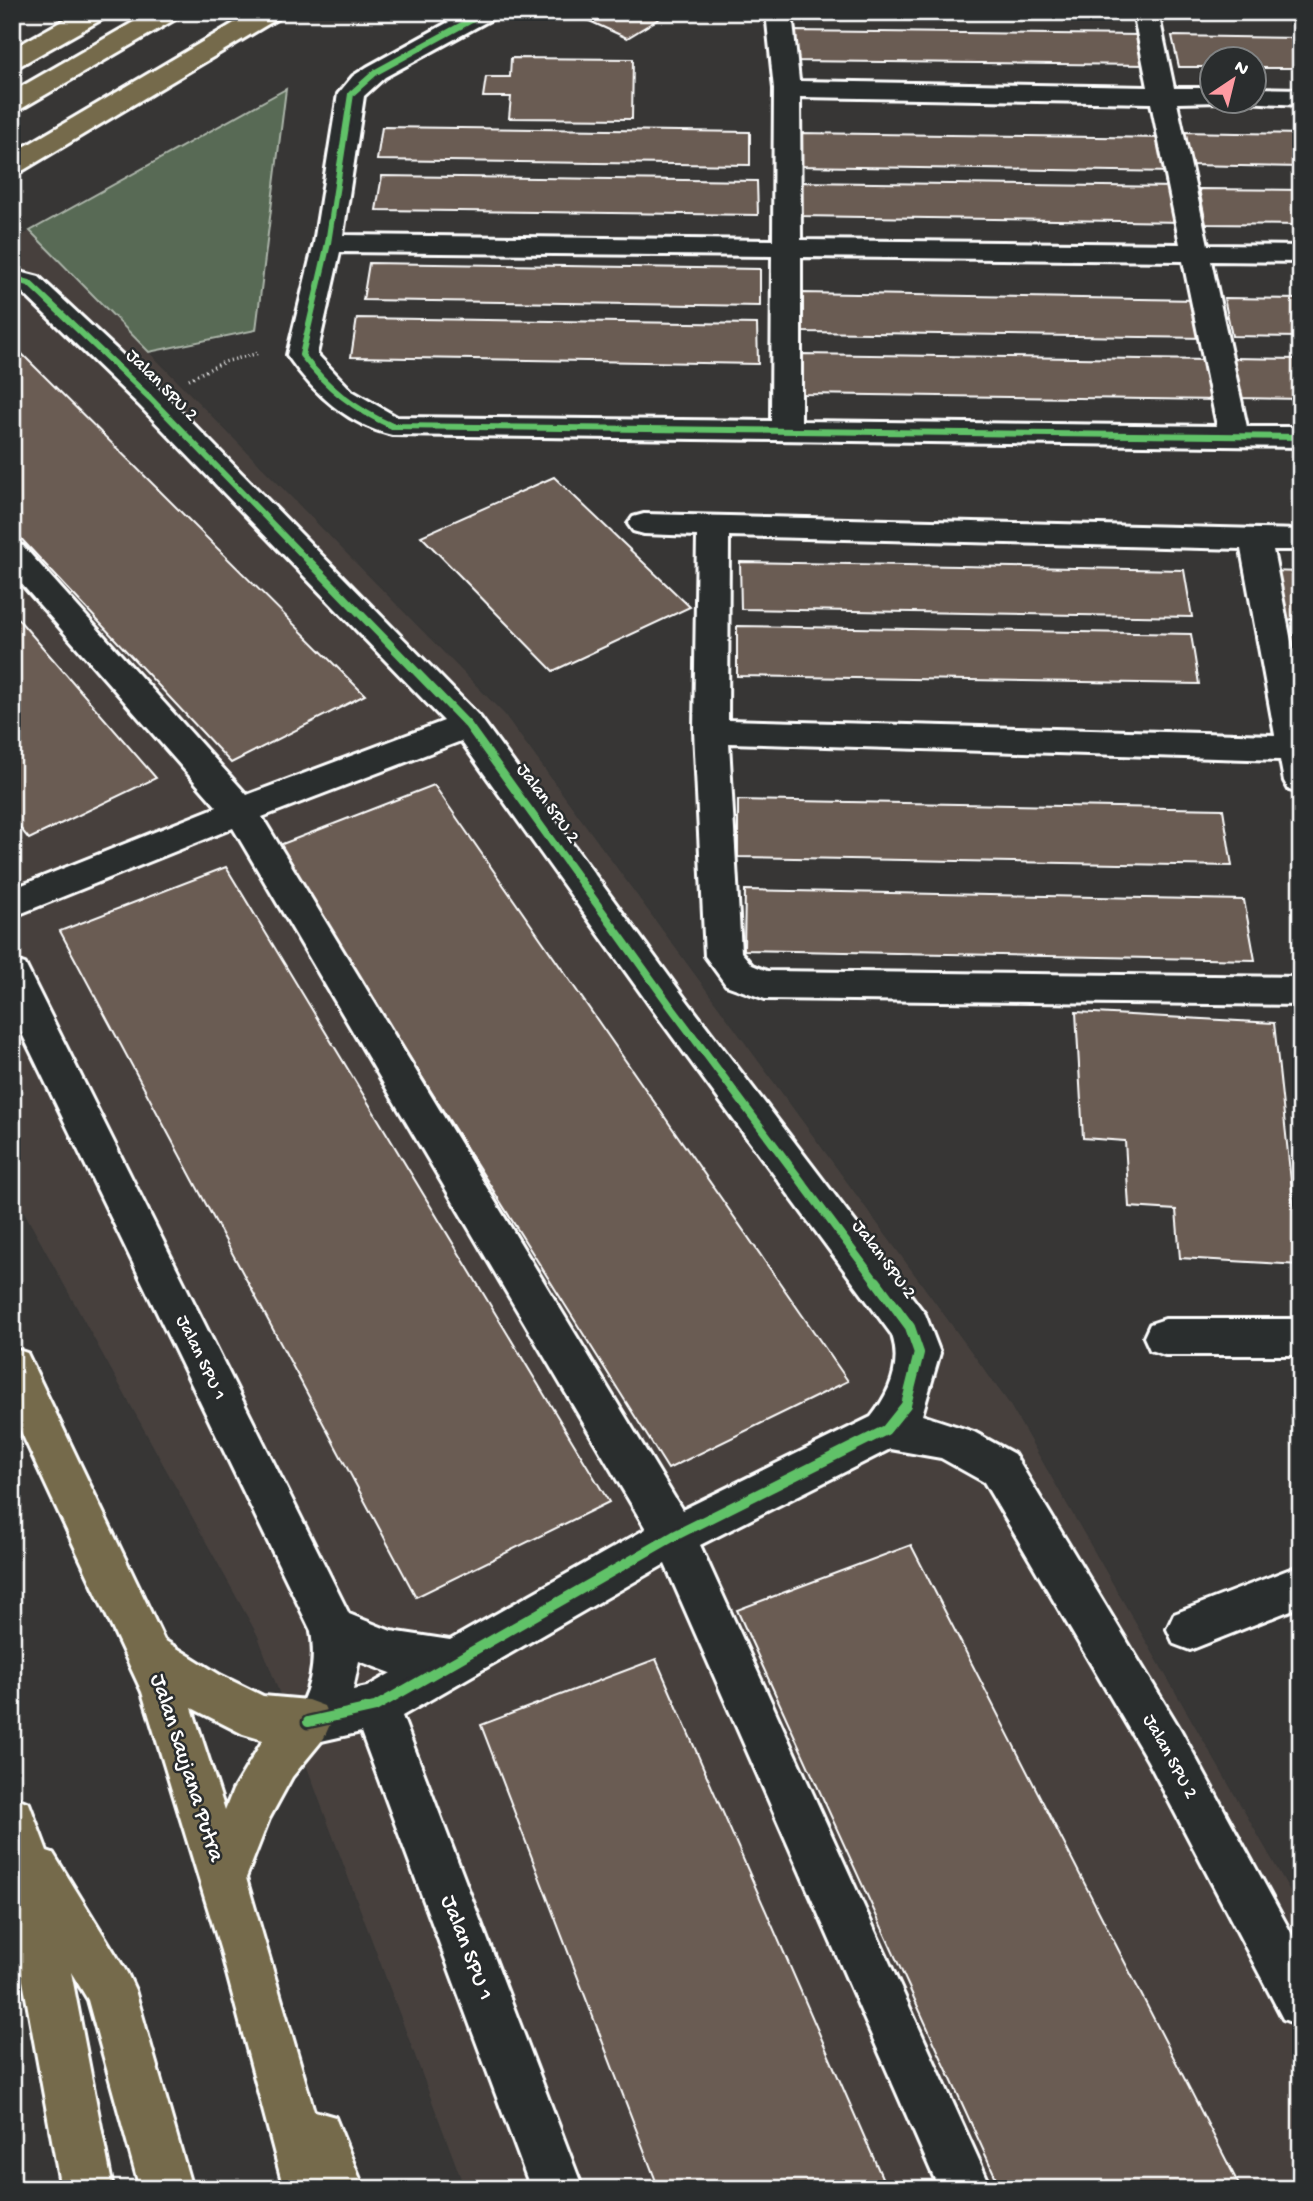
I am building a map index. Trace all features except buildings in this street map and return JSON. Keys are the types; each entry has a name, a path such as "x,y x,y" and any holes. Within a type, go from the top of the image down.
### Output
{"main road":[{"path":"12,60 97,12"},
{"path":"12,103 170,12"},
{"path":"12,165 271,12"},
{"name":"Jalan Saujana Putra","path":"12,1366 164,1689 245,1951 310,2189"},
{"path":"147,1655 204,1690 259,1718 313,1721"},
{"path":"222,1878 250,1806 276,1761 313,1721"},
{"path":"18,1834 88,2189"},
{"path":"18,1834 110,1990 166,2189"},
{"path":"245,1951 338,2189"}],"street":[{"path":"486,12 376,72 351,94 328,243 302,355 324,386 357,410 391,426 1301,438"},
{"path":"779,12 787,89 786,431"},
{"path":"1145,12 1234,437"},
{"path":"787,89 1198,96"},
{"path":"1268,96 1301,97"},
{"path":"328,243 1195,255 1301,254"},
{"name":"Jalan SPU 2","path":"12,278 29,283 150,398 468,725 671,1007 911,1327 919,1353 906,1405 886,1430"},
{"path":"644,524 1301,540"},
{"path":"713,527 711,731 723,956 738,975 765,985 1301,991"},
{"path":"711,731 1297,764 1255,539"},
{"path":"12,553 241,811 674,1536 966,2189"},
{"path":"12,904 241,811 468,725"},
{"name":"Jalan SPU 1","path":"12,974 333,1629 338,1650 335,1681 313,1721"},
{"path":"1166,1337 1301,1337"},
{"path":"313,1721 375,1707 674,1536 886,1430"},
{"name":"Jalan SPU 2","path":"886,1430 922,1431 978,1454 999,1468 1164,1745 1301,2001"},
{"path":"1190,1629 1301,1585"},
{"path":"333,1629 390,1652 453,1662"},
{"name":"Jalan SPU 1","path":"375,1707 558,2189"}],"path":[{"path":"150,398 224,362 305,342"}],"shaded area":[{"path":"30,231 504,714 1008,1402 1301,1910 1301,2189 465,2189 258,1636 12,1190 12,241"}],"green space":[{"path":"286,89 256,330 149,352 30,231"}],"cycle path":[{"path":"486,12 376,72 351,94 328,243 302,355 331,390 363,412 392,426 1301,437"},
{"path":"12,278 29,283 150,398 468,725 671,1007 910,1327 919,1353 906,1405 886,1430 674,1536 375,1707 308,1722"}]}
